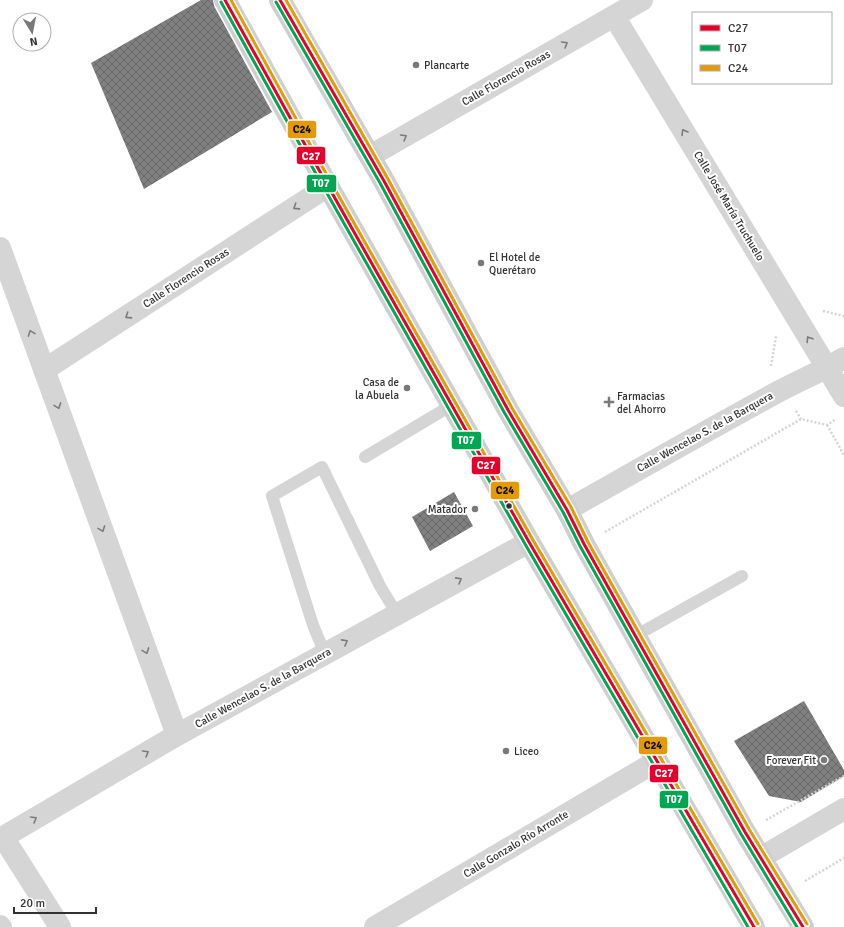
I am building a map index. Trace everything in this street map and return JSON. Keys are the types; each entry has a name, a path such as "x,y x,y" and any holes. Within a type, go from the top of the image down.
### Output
{"main road":[{"path":"225,0 529,542 754,927"},
{"path":"280,0 370,156 508,410 567,510 584,544 745,832 762,857 803,927"}],"street":[{"name":"Calle Florencio Rosas","path":"370,156 642,0"},
{"name":"Calle José María Truchuelo","path":"614,16 836,363 844,396"},
{"name":"Calle Florencio Rosas","path":"44,370 328,186"},
{"path":"0,248 177,735"},
{"name":"Calle Wencelao S. de la Barquera","path":"567,510 782,389 836,363"},
{"name":"Calle Wencelao S. de la Barquera","path":"1,838 177,735 529,542"},
{"name":"Calle Gonzalo Río Arronte","path":"375,927 657,760"},
{"path":"762,857 844,810"},
{"path":"1,838 60,927"}],"lane":[{"path":"365,457 452,405"},
{"path":"325,654 312,625 272,496 322,466 380,586 397,614"},
{"path":"635,636 742,576"}],"path":[{"path":"770,372 777,337 773,331"},
{"path":"584,544 801,419 827,425 838,418"},
{"path":"827,425 844,455"},
{"path":"745,832 801,802 844,776"}],"building":[{"path":"201,0 213,0 214,6 272,112 144,189 91,63"},
{"path":"454,492 473,526 430,551 412,517"},
{"path":"804,701 844,770 844,776 801,802 769,796 734,741"}],"transit line":[{"name":"C27","path":"225,0 529,542 754,927"},
{"name":"C24","path":"231,0 323,168 533,540 758,924"},
{"name":"C27","path":"280,0 384,181 508,410 567,510 584,544 745,832 803,927"},
{"name":"C24","path":"286,0 388,179 512,408 571,507 588,542 749,829 807,924"},
{"name":"T07","path":"221,2 525,544 748,927"},
{"name":"T07","path":"276,2 380,183 504,412 563,512 580,546 741,834 797,927"}],"place":[{"name":"Plancarte","path":"416,65"},
{"name":"El Hotel de Querétaro","path":"481,263"},
{"name":"Casa de la Abuela","path":"407,388"},
{"name":"Farmacias del Ahorro","path":"609,402"},
{"name":"Matador","path":"475,509"},
{"name":"Liceo","path":"506,751"},
{"name":"Forever Fit","path":"824,760"}]}
